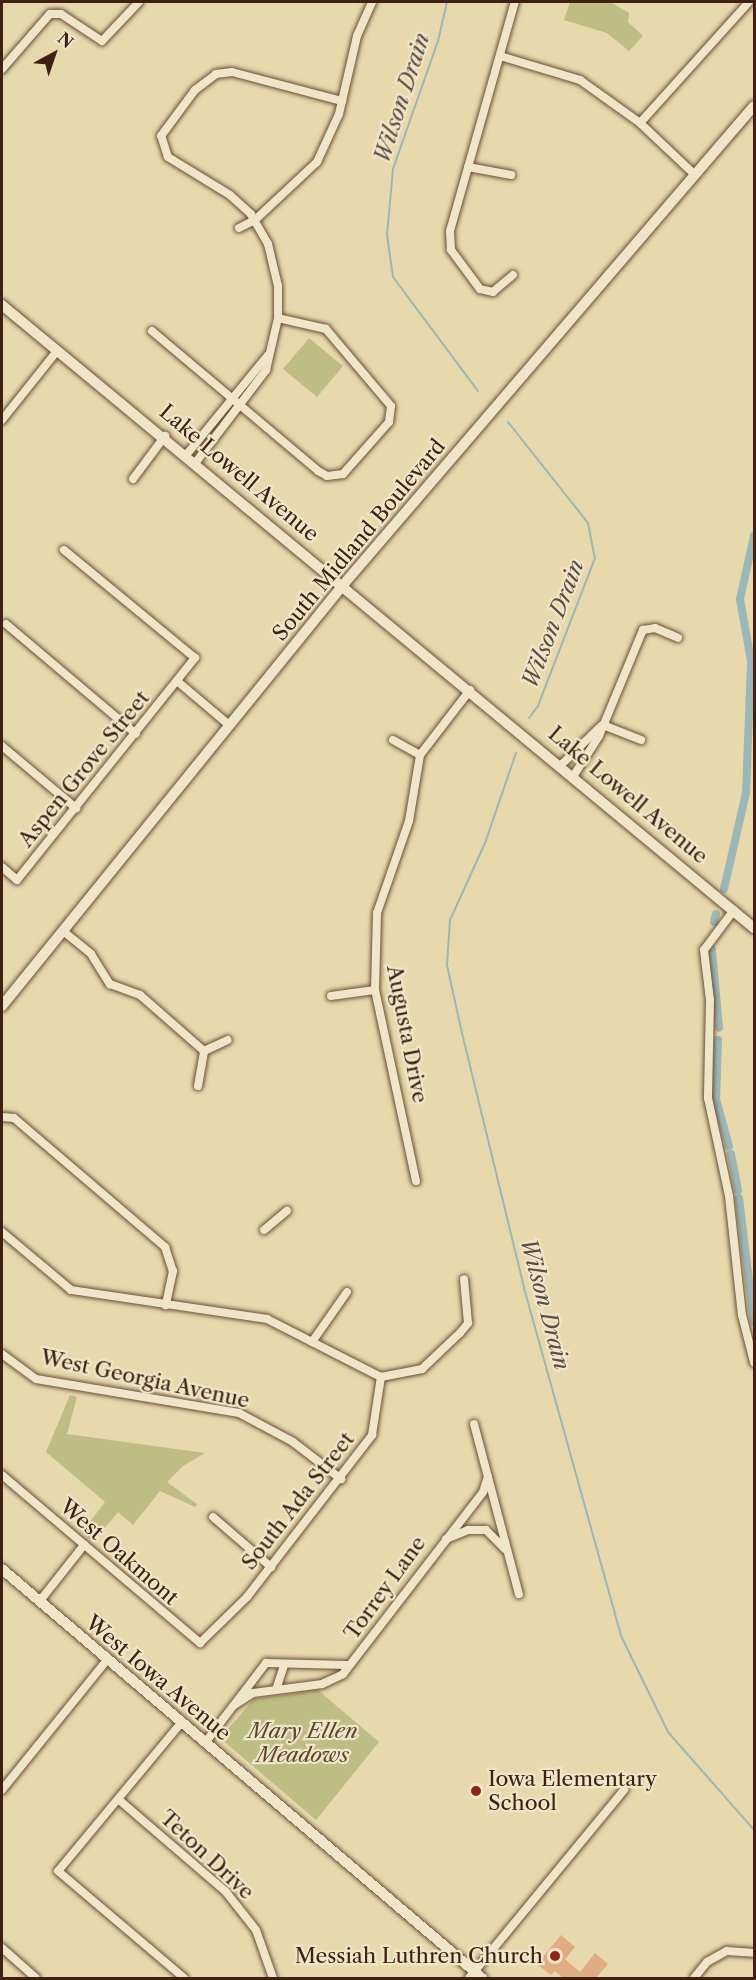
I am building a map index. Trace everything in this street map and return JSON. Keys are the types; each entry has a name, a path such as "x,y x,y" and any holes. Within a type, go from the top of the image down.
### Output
{"main road":[{"name":"South Midland Boulevard","path":"2,1006 343,585 754,106"},
{"name":"Lake Lowell Avenue","path":"2,304 562,764 754,928"},
{"name":"West Iowa Avenue","path":"2,1569 475,1976"}],"street":[{"path":"2,69 50,14 61,14 102,41 139,2"},
{"path":"239,228 255,220 317,162 342,101 357,36 370,2"},
{"path":"513,275 497,290 485,292 451,250 450,231 515,2"},
{"path":"640,123 748,2"},
{"path":"500,56 580,80 640,123 695,175"},
{"path":"192,458 240,407 266,370 278,318 274,261 255,220 230,195 163,150 161,136 169,119 209,78 232,72 342,101"},
{"path":"468,167 511,175"},
{"path":"152,331 240,407 327,476 350,469 390,422 388,398 335,336 316,325 278,318"},
{"path":"2,420 57,351"},
{"path":"192,458 232,400 268,355"},
{"path":"133,479 165,436"},
{"name":"Aspen Grove Street","path":"2,867 18,880 195,658 64,550"},
{"path":"6,624 136,734"},
{"path":"574,775 603,725 621,675 643,630 655,628 678,638"},
{"name":"Aspen Grove Street","path":"177,681 229,725"},
{"name":"Augusta Drive","path":"416,1181 375,990 377,913 409,821 420,755 470,690"},
{"path":"603,725 641,741"},
{"path":"562,764 603,725"},
{"path":"393,740 420,755"},
{"path":"2,746 76,808"},
{"path":"734,910 704,951 710,999 708,1098 729,1196 742,1315 754,1362"},
{"path":"63,931 91,954 110,984 140,995 204,1051"},
{"path":"331,996 375,990"},
{"path":"204,1051 228,1040"},
{"path":"198,1086 204,1051"},
{"path":"2,1117 14,1118 165,1247 173,1271 166,1305"},
{"path":"264,1230 287,1211"},
{"path":"2,1232 72,1290 267,1319 381,1377 422,1369 468,1323 464,1278"},
{"path":"312,1342 346,1292"},
{"name":"West Georgia Avenue","path":"2,1354 36,1379 239,1413 293,1442 341,1479"},
{"name":"South Ada Street","path":"212,1631 271,1567 341,1479 372,1435 381,1377"},
{"path":"474,1424 519,1594"},
{"name":"West Oakmont","path":"2,1475 200,1644 212,1631"},
{"name":"Torrey Lane","path":"205,1743 233,1706 254,1693 337,1680 347,1665 379,1633 441,1542 483,1492 488,1477"},
{"path":"213,1517 271,1567"},
{"path":"441,1542 468,1530 486,1530 509,1555"},
{"path":"39,1602 84,1545"},
{"path":"2,1790 107,1660"},
{"path":"233,1706 261,1665 347,1665"},
{"path":"276,1690 284,1666"},
{"path":"181,1723 58,1871 184,1978"},
{"path":"475,1976 624,1790"},
{"name":"Teton Drive","path":"118,1799 226,1892 256,1930 273,1978"},
{"path":"2,1948 36,1978"},
{"path":"694,1978 707,1962 727,1951 754,1953"}],"green space":[{"path":"570,2 610,2 629,13 628,22 643,36 629,51 607,33 564,20"},
{"path":"309,338 343,366 317,397 283,369"},
{"path":"70,1395 77,1397 67,1434 205,1453 183,1466 167,1482 197,1504 195,1507 160,1491 133,1525 118,1512 93,1542 82,1532 105,1502 46,1452"},
{"name":"Mary Ellen Meadows","path":"318,1690 379,1742 316,1820 220,1738 254,1699"}],"building":[{"name":"Messiah Luthren Church","path":"561,1935 575,1947 565,1959 580,1972 595,1953 608,1964 596,1978 563,1978 555,1971 551,1975 537,1964"}],"waterway":[{"name":"Wilson Drain","path":"447,2 438,41 393,169 387,235 393,277 478,391"},
{"name":"Wilson Drain","path":"508,422 588,523 595,558 538,706 529,718"},
{"path":"724,889 746,793 751,661 740,599 754,536"},
{"name":"Wilson Drain","path":"516,753 485,843 450,920 447,965 462,1033 524,1288 622,1638 668,1732 754,1830"},
{"path":"714,922 716,914"},
{"path":"712,950 719,1028"},
{"path":"718,1040 716,1099 729,1146"},
{"path":"731,1154 738,1190"},
{"path":"739,1198 754,1322"}],"place":[{"name":"Iowa Elementary School","path":"476,1791"},
{"name":"Messiah Luthren Church","path":"555,1956"}]}
